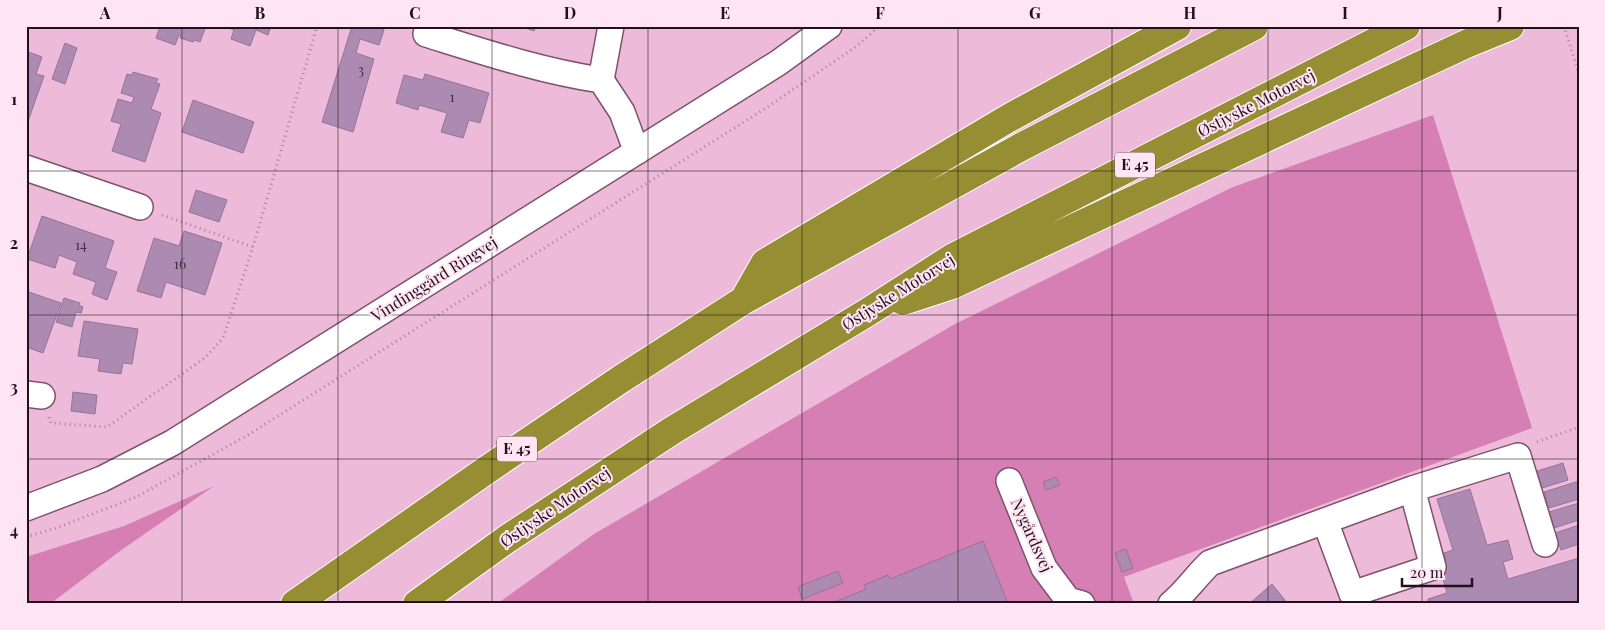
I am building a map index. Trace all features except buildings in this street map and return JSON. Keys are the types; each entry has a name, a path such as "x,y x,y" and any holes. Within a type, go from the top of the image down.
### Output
{"highway":[{"path":"744,300 765,263 1008,118 1177,26"},
{"name":"E 45","path":"295,604 378,544 550,426 744,300 1021,147 1254,26"},
{"name":"Østjyske Motorvej","path":"417,604 507,539 673,430 868,312 952,258 1406,26"},
{"path":"868,312 952,286 1466,44 1510,26"}],"street":[{"path":"611,26 601,80 622,112 638,151"},
{"name":"Vindinggård Ringvej","path":"26,508 102,480 172,443 778,63 829,26"},
{"path":"426,34 566,75 601,80"},
{"path":"26,168 140,207"},
{"path":"1171,604 1184,593 1195,577 1210,563 1412,489 1518,456 1545,544"},
{"name":"Nygårdsvej","path":"1009,481 1044,568 1068,600 1082,604"},
{"path":"1325,521 1352,594 1433,567 1412,489"}],"path":[{"path":"34,395 51,423 107,427 206,357 223,338 253,247 317,26"},
{"path":"26,537 56,528 136,497 248,435 766,108 854,48 880,26"},
{"path":"1564,26 1579,74"},
{"path":"140,207 253,247"},
{"path":"1518,456 1528,445 1579,427"}],"shaded area":[{"path":"1433,115 1532,428 1124,577 1134,604 497,604 594,534 955,324 1233,187"},
{"path":"214,486 120,551 50,604 26,604 26,557 124,526"}]}
